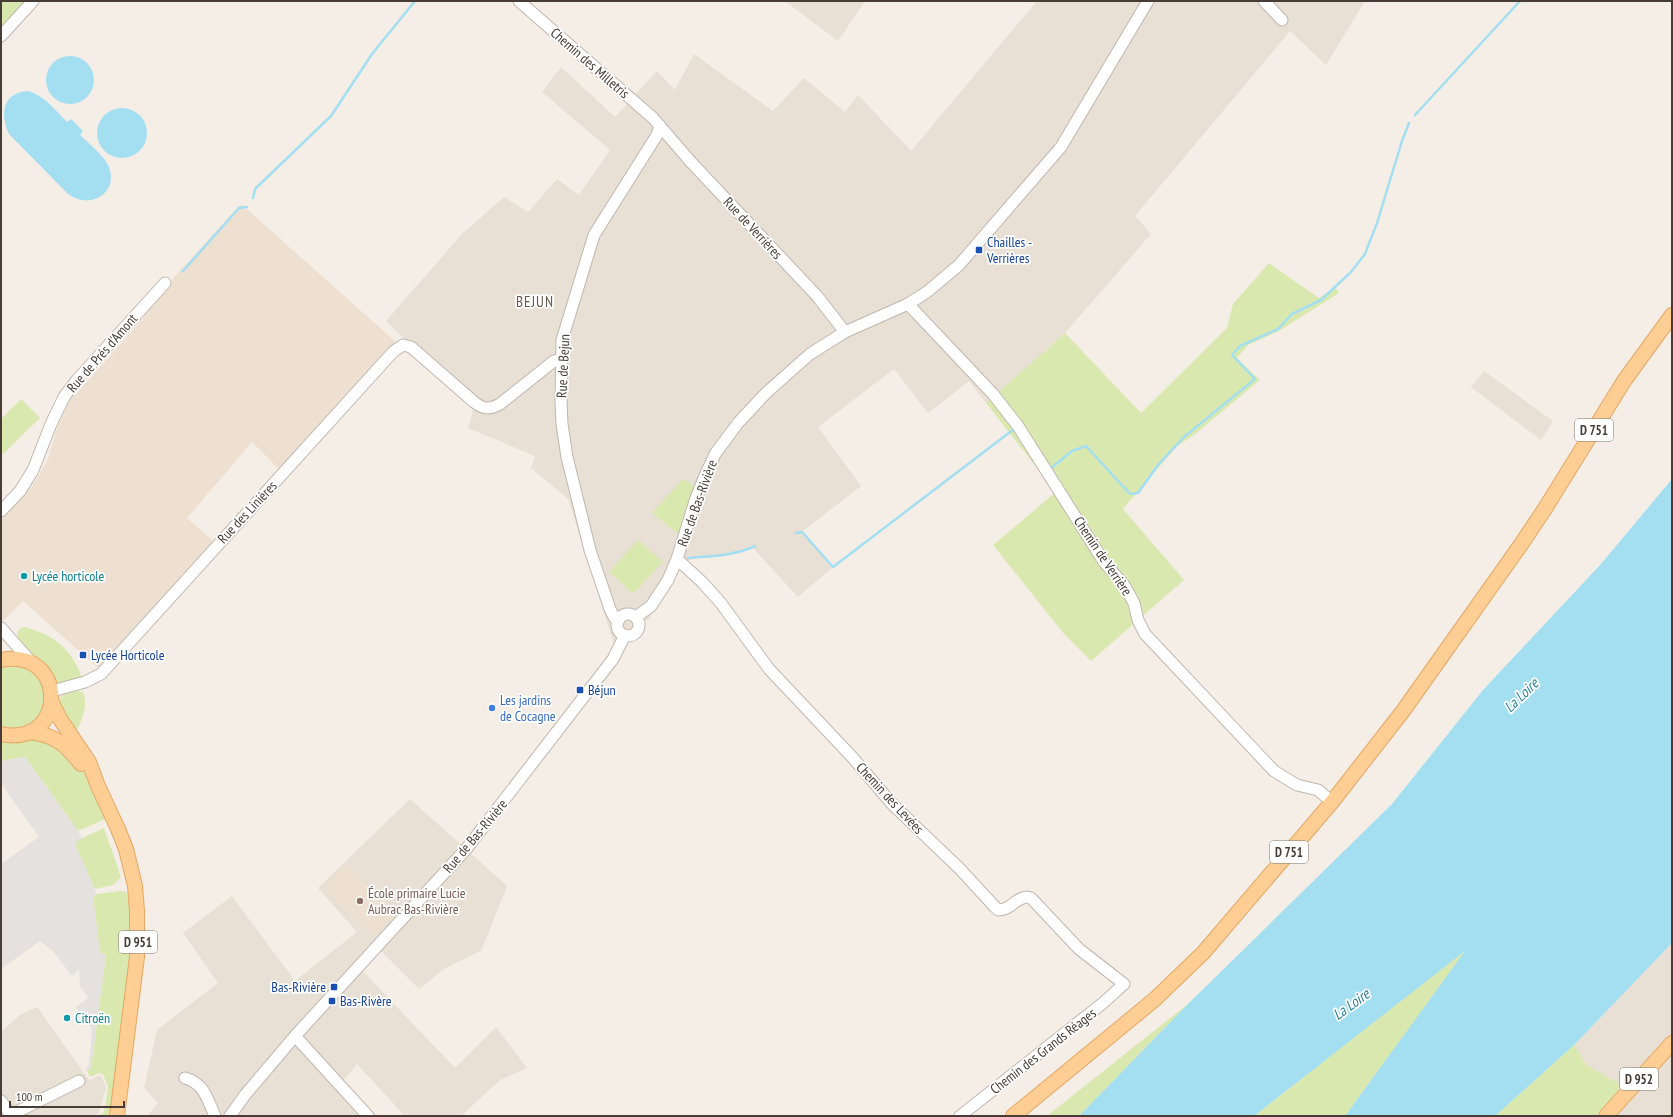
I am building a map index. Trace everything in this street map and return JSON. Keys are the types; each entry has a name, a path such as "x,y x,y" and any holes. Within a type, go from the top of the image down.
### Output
{"main road":[{"name":"D 751","path":"1013,1116 1154,1000 1203,953 1332,802 1403,712 1520,546 1624,381 1672,315"},
{"path":"1,734 10,736 21,735 38,727 44,721 52,697 48,680 41,670 32,662 22,659 6,659"},
{"name":"D 951","path":"52,697 60,719 89,762 98,786 118,828 126,849 135,886 138,911 135,983 117,1116"},
{"name":"D 951","path":"29,732 52,737 62,742 71,750 98,786"},
{"name":"D 952","path":"1606,1116 1672,1043"}],"street":[{"path":"1,36 33,1"},
{"name":"Chemin des Milletris","path":"519,1 660,126"},
{"name":"Rue de Bas-Rivière","path":"636,617 645,611 657,598 668,580 677,558 696,498 715,454 738,423 766,393 810,354 845,332 908,304 927,292 944,279 980,242 1061,147 1148,1"},
{"path":"1264,1 1282,20"},
{"name":"Rue de Verrières","path":"660,126 690,161 818,296 845,332"},
{"name":"Rue de Bejun","path":"619,620 614,617 604,596 577,500 562,424 562,340 594,235 657,135 660,126"},
{"name":"Rue de Prés d'Amont","path":"1,511 20,491 33,470 51,424 64,397 76,381 165,283"},
{"name":"Chemin de Verrière","path":"908,304 993,394 1018,426 1104,562 1124,585 1134,603 1138,620 1145,634 1274,771 1297,785 1318,790 1332,802"},
{"name":"Rue des Linières","path":"52,697 101,674 393,352 403,345 411,347 482,408 492,408 500,404 554,361 561,360"},
{"name":"Chemin des Levées","path":"677,558 720,602 769,669 853,758 892,804 959,868 998,910 1008,908 1019,898 1027,896 1031,898 1079,949 1124,984"},
{"path":"627,614 636,617 640,625 639,629 633,635 625,635 619,631 617,623 619,620 627,614"},
{"path":"1,628 32,662"},
{"name":"Rue de Bas-Rivière","path":"230,1116 244,1095 295,1036 467,848 614,659 625,635"},
{"path":"6,659 14,651 14,644"},
{"name":"Chemin des Grands Réages","path":"960,1116 1103,1003 1124,984"},
{"path":"295,1036 368,1116"},
{"path":"185,1078 194,1080 202,1087 215,1116"},
{"path":"1,1101 10,1116 78,1081"}],"shaded area":[{"path":"785,1 865,1 838,41"},
{"path":"1037,1 1365,1 1326,65 1290,31 1135,216 1151,234 1065,333 986,403 969,381 928,413 894,369 818,427 861,486 803,531 832,568 798,597 751,546 740,551 689,560 678,567 649,619 614,644 568,499 531,468 535,456 468,428 474,407 386,321 462,234 504,197 528,212 557,179 579,195 610,150 542,92 561,67 615,117 657,71 675,90 694,54 773,111 804,78 845,112 858,95 911,151"},
{"path":"241,204 396,342 279,469 252,442 187,518 214,542 98,668 23,601 2,622 1,621 1,519 33,485 48,459 57,427 70,400 134,329 175,276"},
{"path":"1484,371 1553,421 1541,440 1471,387"},
{"path":"25,757 78,831 82,839 77,841 76,847 96,894 93,898 100,953 106,954 91,1068 87,1071 85,1069 89,1066 92,1029 76,1007 88,998 80,986 79,970 72,976 53,951 40,941 1,969 1,864 39,837 1,783 1,761"},
{"path":"410,799 507,886 481,951 444,969 419,989 378,948 359,967 455,1068 496,1027 527,1068 500,1080 461,1116 405,1116 357,1064 338,1087 364,1116 147,1116 158,1103 144,1088 157,1030 218,983 183,933 232,896 295,981 357,932 318,888"},
{"name":"École primaire Lucie Aubrac Bas-Rivière","path":"346,865 397,913 374,936 324,889"},
{"path":"1672,943 1672,1116 1596,1116 1624,1086 1586,1065 1574,1045"},
{"path":"37,1007 89,1080 101,1075 106,1088 99,1113 95,1116 1,1116 1,1032 20,1015"}],"green space":[{"path":"1,1 25,1 1,27"},
{"path":"1269,263 1319,298 1335,287 1339,293 1279,331 1248,345 1237,358 1260,380 1194,435 1177,446 1123,509 1184,580 1091,661 1064,634 993,545 1056,492 986,403 1065,333 1141,413 1227,328 1233,304"},
{"path":"21,399 40,418 3,454 1,451 1,419"},
{"path":"683,479 695,486 679,535 652,513"},
{"path":"638,540 663,562 633,594 609,572"},
{"path":"24,627 43,633 52,638 66,650 77,666 81,676 79,681 57,685 53,675 19,640 18,632"},
{"path":"20,665 31,669 45,687 45,709 31,727 1,729 1,667"},
{"path":"77,691 83,692 85,706 83,716 77,730 72,732 58,702 61,697 66,694"},
{"path":"32,737 64,748 86,775 110,817 78,831 25,757 1,761 1,740 17,742"},
{"path":"104,828 121,877 113,885 95,889 75,847 76,841"},
{"path":"121,891 126,892 128,896 131,915 131,952 110,1116 100,1116 104,1112 108,1087 103,1074 99,1073 90,1077 87,1071 91,1068 106,954 100,954 93,898 96,894"},
{"path":"1467,949 1345,1116 1254,1116"},
{"path":"1189,1003 1079,1116 1047,1116"},
{"path":"1574,1045 1586,1065 1624,1086 1596,1116 1495,1116"}],"water":[{"path":"65,56 75,56 84,60 90,66 93,71 93,89 84,100 75,104 65,104 56,100 50,94 46,85 46,75 50,66 56,60"},
{"path":"28,91 40,96 67,122 71,119 83,131 80,135 100,154 107,163 111,177 110,185 106,192 100,197 93,200 85,200 76,199 68,194 9,134 4,112 5,106 8,100 13,96"},
{"path":"122,108 136,112 143,119 147,133 143,147 136,154 122,158 108,154 101,147 97,133 101,119 108,112"},
{"name":"La Loire","path":"1672,479 1672,943 1574,1045 1495,1116 1345,1116 1465,951 1254,1116 1079,1116 1189,1003 1392,804 1483,690 1601,564"}],"waterway":[{"path":"253,198 255,189 331,116 372,54 415,1"},
{"path":"1415,115 1520,1"},
{"path":"1050,467 1050,469 1072,451 1086,446 1130,494 1138,493 1158,465 1184,437 1255,379 1232,355 1240,346 1278,329 1292,314 1321,300 1351,272 1365,254 1377,223 1409,123"},
{"path":"183,271 239,208 247,207"},
{"path":"796,533 802,532 833,567 1014,429"},
{"path":"688,558 731,554 755,546"}],"place":[{"name":"Chailles - Verrières","path":"979,250"},
{"name":"Lycée horticole","path":"24,576"},
{"name":"Lycée Horticole","path":"83,655"},
{"name":"Béjun","path":"580,690"},
{"name":"Les jardins de Cocagne","path":"492,708"},
{"name":"École primaire Lucie Aubrac Bas-Rivière","path":"360,901"},
{"name":"Bas-Rivière","path":"334,987"},
{"name":"Bas-Rivère","path":"332,1001"},
{"name":"Citroën","path":"67,1018"}],"district":[{"name":"BEJUN","path":"535,301"}]}
